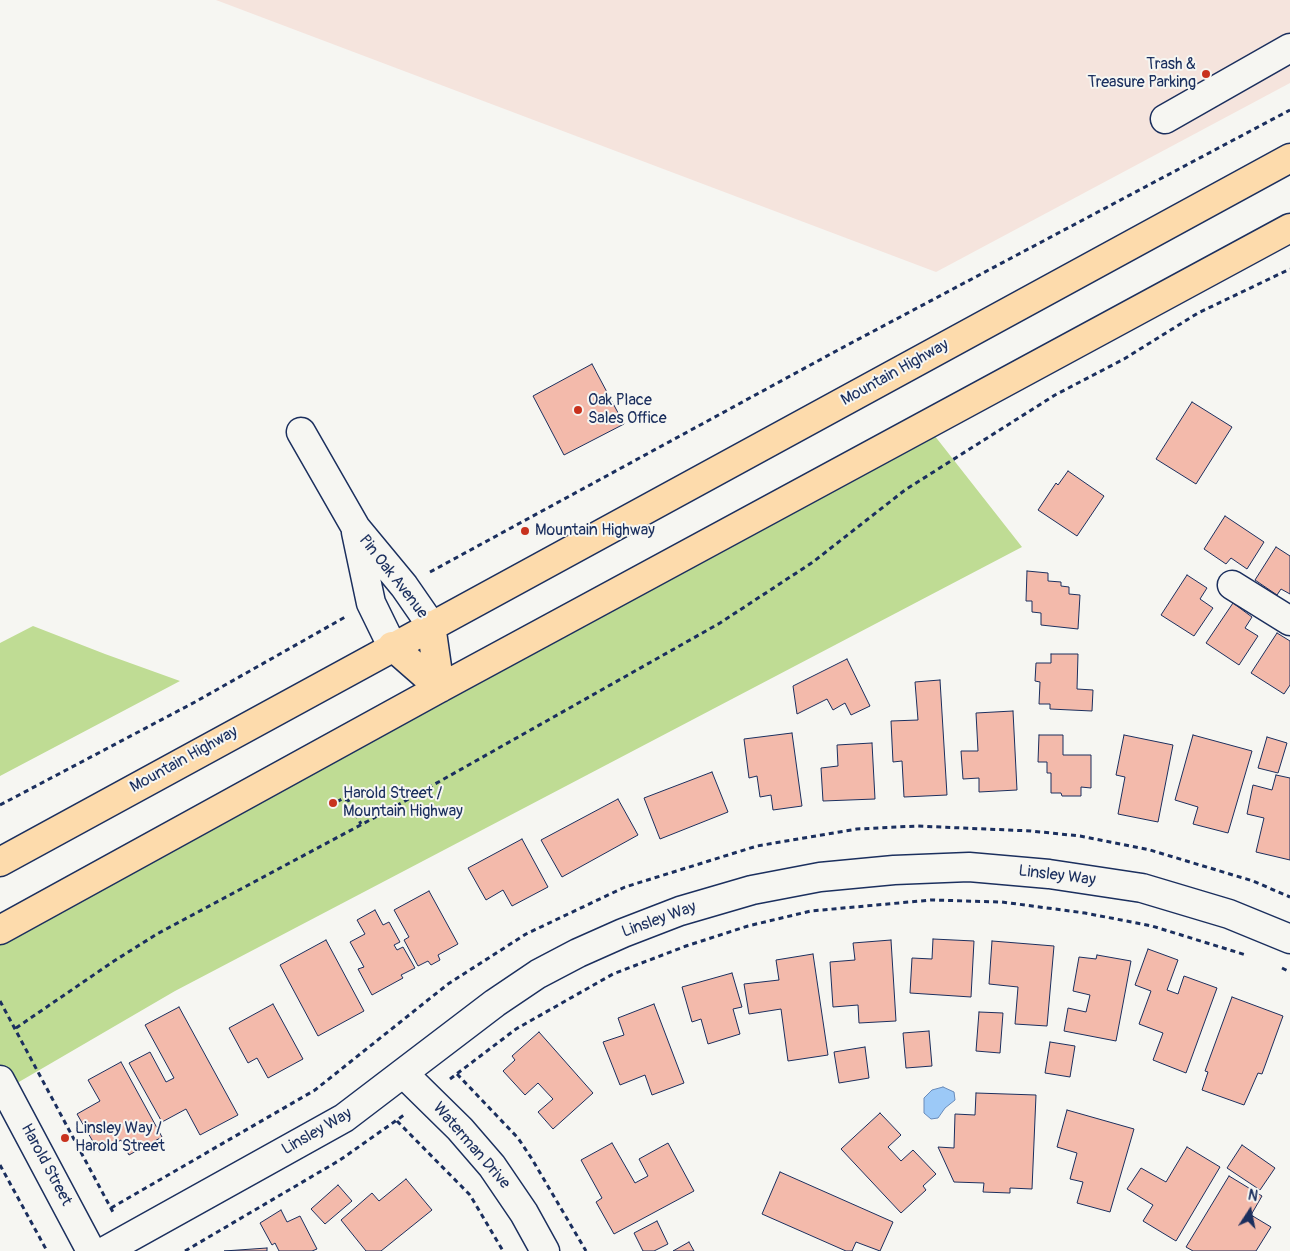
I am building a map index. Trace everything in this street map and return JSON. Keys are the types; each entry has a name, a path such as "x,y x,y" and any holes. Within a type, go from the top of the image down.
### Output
{"main road":[{"name":"Mountain Highway","path":"0,862 392,646 1290,158"},
{"path":"0,930 440,688 1290,228"},
{"path":"431,626 440,688"},
{"path":"392,646 440,688"}],"street":[{"path":"1165,119 1290,48"},
{"name":"Pin Oak Avenue","path":"302,432 356,528 404,586 431,626"},
{"name":"Pin Oak Avenue","path":"356,528 371,603 392,646"},
{"path":"1232,585 1290,621"},
{"name":"Linsley Way","path":"105,1251 344,1118 495,1003 538,974 578,953 680,911 752,890 820,877 894,870 969,868 1056,875 1142,888 1229,914 1290,939"},
{"name":"Waterman Drive","path":"404,1074 460,1129 492,1166 519,1205 545,1251"},
{"name":"Harold Street","path":"0,1080 91,1251"}],"path":[{"path":"404,586 838,350 1290,110"},
{"path":"16,1028 157,934 361,824 720,623 813,562 905,490 1055,395 1124,358 1198,313 1290,269"},
{"path":"0,805 194,702 371,603"},
{"path":"329,806 342,799 348,800 361,824"},
{"path":"450,1079 516,1029 613,974 695,943 748,926 811,911 931,900 1002,902 1085,913 1152,926 1248,955"},
{"path":"1274,964 1290,972"},
{"path":"0,1002 16,1028 115,1215"},
{"path":"457,1074 518,1138 586,1251"},
{"path":"185,1251 340,1160 404,1115"},
{"path":"397,1121 470,1196 503,1251"},
{"path":"0,1165 47,1251"}],"shaded area":[{"path":"216,0 1290,0 1290,83 936,272"}],"green space":[{"path":"927,426 1022,547 175,991 0,1093 0,930"},
{"path":"33,626 180,681 0,776 0,643"}],"water":[{"path":"943,1087 954,1092 955,1100 945,1108 938,1118 931,1119 924,1113 924,1098 932,1090"}],"building":[{"name":"Oak Place Sales Office","path":"592,364 624,424 564,455 533,396"},
{"path":"1192,402 1232,427 1196,484 1156,459"},
{"path":"1068,471 1104,496 1077,536 1038,510 1056,483 1058,485"},
{"path":"1225,516 1264,542 1247,569 1231,558 1226,564 1204,549"},
{"path":"1276,547 1290,556 1290,594 1281,589 1277,595 1255,580"},
{"path":"1027,571 1048,573 1048,581 1061,582 1061,586 1069,587 1069,594 1080,595 1078,629 1041,625 1041,613 1032,612 1032,601 1026,601"},
{"path":"1187,575 1207,588 1200,599 1213,608 1194,636 1161,615"},
{"path":"1233,603 1252,617 1245,628 1258,636 1239,665 1206,643"},
{"path":"1277,633 1290,641 1290,685 1284,694 1251,673"},
{"path":"1051,654 1078,654 1077,689 1093,690 1092,711 1050,709 1050,704 1039,704 1040,682 1035,681 1036,663 1051,663"},
{"path":"847,659 870,706 851,715 845,703 833,710 827,699 797,714 793,686"},
{"path":"940,680 947,795 904,797 902,761 893,762 891,721 918,720 915,682"},
{"path":"1013,711 1017,790 979,792 979,778 963,779 961,751 978,751 976,713"},
{"path":"792,733 802,806 773,810 771,795 760,797 757,776 749,778 744,739"},
{"path":"1039,735 1063,735 1063,755 1091,755 1091,788 1081,787 1081,796 1062,796 1061,793 1051,793 1051,773 1047,773 1047,762 1038,762"},
{"path":"1124,735 1173,745 1158,822 1118,814 1125,777 1116,775"},
{"path":"1193,735 1252,751 1228,833 1193,824 1198,807 1175,800"},
{"path":"1267,737 1287,743 1278,773 1258,768"},
{"path":"872,743 875,799 823,801 821,768 838,766 837,745"},
{"path":"712,772 728,812 660,839 644,798"},
{"path":"1276,775 1290,778 1290,860 1256,852 1264,818 1247,814 1253,785 1272,790"},
{"path":"618,799 638,835 562,877 541,840"},
{"path":"522,839 548,887 512,906 503,890 486,900 468,868"},
{"path":"429,891 458,944 438,955 440,960 431,965 428,961 418,966 404,940 409,937 394,910"},
{"path":"375,910 383,925 389,922 400,942 394,945 397,950 403,947 415,968 401,975 403,978 372,995 358,969 364,967 350,942 365,934 357,920"},
{"path":"933,939 974,941 971,997 910,993 912,958 932,959"},
{"path":"326,940 364,1011 318,1036 280,965"},
{"path":"891,940 896,1021 859,1023 858,1005 833,1007 830,962 855,960 853,943"},
{"path":"992,941 1054,946 1047,1026 1015,1024 1018,987 989,984"},
{"path":"1148,949 1178,960 1167,990 1178,994 1184,976 1217,988 1186,1073 1153,1060 1163,1033 1139,1024 1151,991 1135,985"},
{"path":"813,954 828,1055 788,1061 781,1009 749,1014 744,984 779,980 776,960"},
{"path":"1097,955 1131,961 1116,1041 1064,1031 1068,1008 1086,1012 1090,995 1073,991 1079,957 1096,959"},
{"path":"732,973 742,1007 733,1009 740,1034 708,1044 701,1019 692,1022 682,987"},
{"path":"1232,997 1283,1016 1262,1074 1258,1073 1244,1105 1202,1090 1208,1072 1205,1071"},
{"path":"273,1004 303,1059 268,1078 257,1058 248,1063 229,1028"},
{"path":"654,1004 684,1083 652,1095 645,1075 620,1085 603,1042 624,1035 618,1018"},
{"path":"179,1007 238,1115 200,1135 186,1109 162,1122 129,1063 150,1052 166,1082 174,1078 145,1025"},
{"path":"979,1012 1003,1013 1000,1053 976,1051"},
{"path":"929,1031 932,1066 906,1068 903,1033"},
{"path":"539,1032 593,1093 553,1129 538,1112 553,1099 538,1083 525,1095 503,1071 515,1060 512,1056"},
{"path":"1050,1042 1075,1046 1070,1077 1045,1073"},
{"path":"865,1047 869,1078 839,1083 834,1052"},
{"path":"121,1062 162,1137 129,1155 121,1140 99,1152 77,1114 100,1101 88,1080"},
{"path":"976,1093 1036,1095 1032,1189 1010,1188 1010,1193 983,1192 984,1183 954,1182 938,1147 954,1148 955,1114 975,1115"},
{"path":"1067,1110 1134,1129 1110,1212 1077,1203 1083,1182 1070,1179 1077,1153 1057,1147"},
{"path":"880,1113 901,1135 888,1147 901,1161 913,1150 936,1174 923,1186 926,1190 901,1213 841,1149"},
{"path":"612,1143 635,1183 648,1176 639,1159 668,1143 694,1191 614,1234 596,1202 602,1198 581,1160"},
{"path":"1242,1145 1275,1168 1260,1190 1227,1168"},
{"path":"1187,1147 1220,1167 1176,1241 1143,1221 1153,1205 1127,1189 1141,1168 1166,1182"},
{"path":"780,1172 893,1222 880,1251 856,1242 852,1251 846,1251 762,1214"},
{"path":"1229,1176 1262,1196 1251,1215 1271,1227 1256,1251 1193,1251 1186,1247"},
{"path":"406,1179 432,1210 381,1251 366,1251 341,1220 372,1193 379,1201"},
{"path":"338,1185 352,1201 325,1224 311,1209"},
{"path":"281,1210 287,1222 300,1216 317,1249 312,1251 279,1251 275,1243 272,1245 260,1223"},
{"path":"657,1221 668,1244 654,1251 643,1251 634,1233"},
{"path":"689,1242 694,1251 673,1251"},
{"path":"267,1248 267,1251 224,1251"}],"place":[{"name":"Trash & Treasure Parking","path":"1206,74"},
{"name":"Oak Place Sales Office","path":"578,410"},
{"name":"Mountain Highway","path":"525,531"},
{"name":"Harold Street / Mountain Highway","path":"333,803"},
{"name":"Linsley Way / Harold Street","path":"65,1138"}]}
